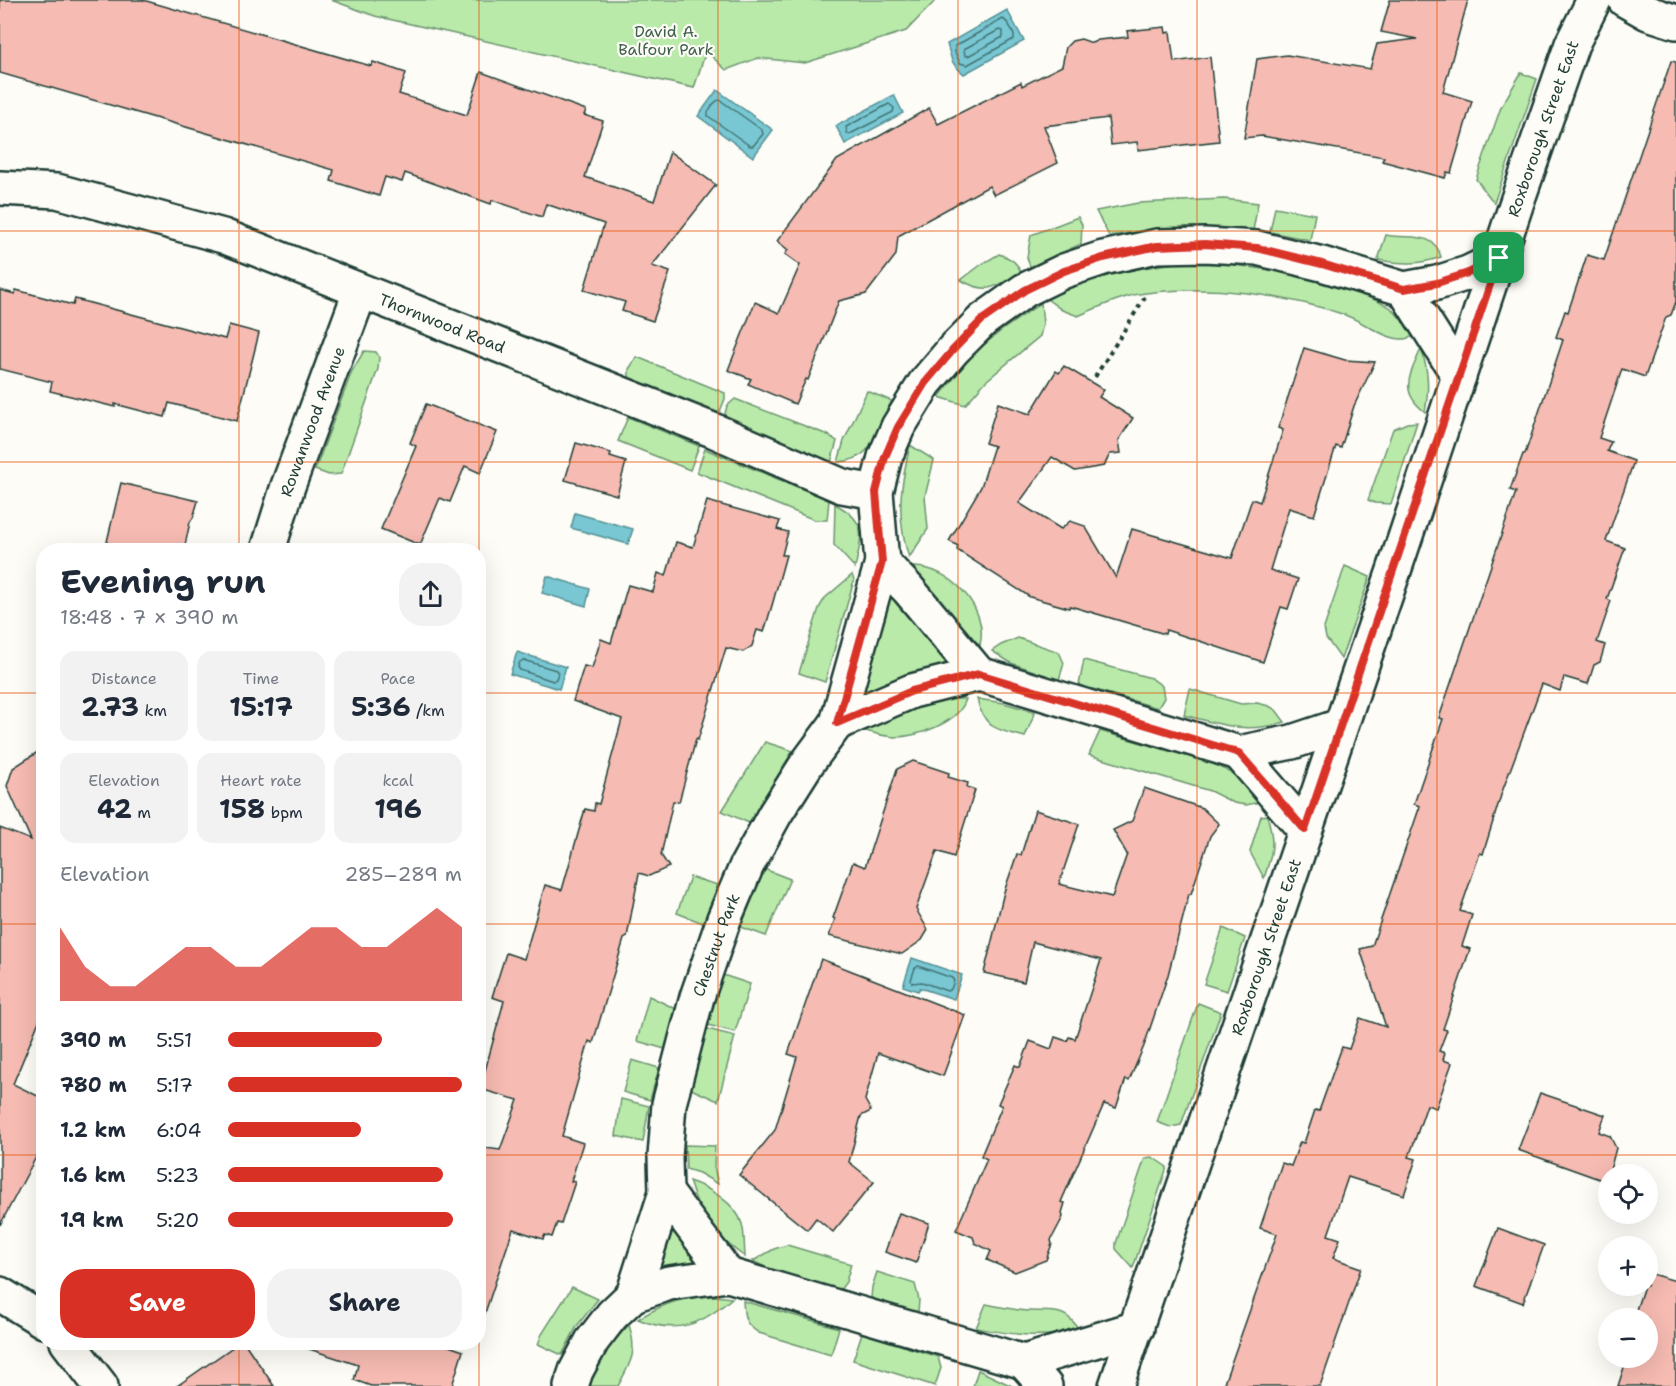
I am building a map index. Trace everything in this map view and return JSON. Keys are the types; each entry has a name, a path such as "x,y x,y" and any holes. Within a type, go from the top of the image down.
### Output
{"street":[{"name":"Roxborough Street East","path":"1116,1386 1518,199 1572,44 1594,0"},
{"path":"1625,0 1648,13 1676,22"},
{"name":"Thornwood Road","path":"0,188 57,191 223,236 715,431 842,486 876,492"},
{"name":"Chestnut Park","path":"633,1295 666,1192 665,1157 669,1104 697,997 724,919 747,865 775,814 808,762 837,723 882,562 876,492 885,457 902,419 925,383 982,320 1016,296 1064,271 1103,258 1157,246 1205,244 1257,248 1322,264 1404,289 1437,283 1468,273 1499,258"},
{"path":"1404,289 1459,376"},
{"name":"Rowanwood Avenue","path":"270,543 288,486 360,292"},
{"path":"882,562 908,589 979,674"},
{"path":"837,723 912,691 979,674 1239,753 1292,742 1340,726"},
{"path":"1239,753 1305,830"},
{"path":"666,1192 728,1275"},
{"name":"Chestnut Park","path":"571,1386 576,1371 592,1341 612,1315 633,1295 669,1283 728,1275 1024,1362"},
{"path":"0,1294 36,1316"},
{"path":"1046,1386 1024,1362 1137,1328"},
{"path":"73,1350 101,1386"},
{"path":"99,1350 108,1386"}],"path":[{"path":"1095,377 1145,297"}],"green space":[{"name":"David A. Balfour Park","path":"331,0 936,0 906,31 805,63 758,58 726,70 706,51 694,88 375,16"},
{"path":"1521,73 1537,79 1494,203 1476,179 1501,107"},
{"path":"1224,199 1258,203 1253,231 1181,229 1109,236 1096,211 1138,203"},
{"path":"1275,207 1315,214 1310,240 1270,232"},
{"path":"1078,217 1082,225 1081,244 1030,267 1027,257 1031,235"},
{"path":"1386,235 1427,239 1438,249 1441,257 1410,263 1378,260"},
{"path":"999,254 1012,260 1021,272 999,285 986,288 970,285 961,280 982,264"},
{"path":"1176,263 1228,264 1283,272 1334,285 1390,307 1416,335 1405,339 1394,338 1321,307 1234,292 1190,290 1133,295 1078,316 1062,310 1047,299 1062,291 1110,275"},
{"path":"1041,303 1043,324 1040,336 986,381 965,405 939,397 974,353"},
{"path":"1421,349 1428,380 1425,412 1411,397 1409,390 1410,375"},
{"path":"364,351 376,352 379,357 378,369 341,474 329,475 315,470 352,371"},
{"path":"637,357 725,393 718,416 629,379 629,369"},
{"path":"867,391 892,401 868,449 851,460 838,462 844,441"},
{"path":"735,399 828,435 837,441 831,462 724,417 727,406"},
{"path":"628,417 699,446 690,470 618,441"},
{"path":"1417,422 1391,504 1368,500 1393,429 1407,423"},
{"path":"910,445 934,460 925,496 928,529 909,558 902,529 901,502"},
{"path":"705,449 829,500 827,520 815,520 697,472"},
{"path":"835,504 846,510 858,523 860,538 855,568 834,545"},
{"path":"1345,566 1370,577 1341,659 1326,638 1324,628"},
{"path":"913,567 940,574 953,581 964,592 979,617 980,645 943,609"},
{"path":"852,575 854,580 825,682 799,673 819,608 825,598"},
{"path":"889,591 959,662 865,695 861,693 862,687 879,634"},
{"path":"1018,638 1059,652 1064,663 1059,680 1011,663 992,651"},
{"path":"1084,660 1151,678 1162,686 1164,698 1158,708 1079,685"},
{"path":"1190,689 1241,704 1257,703 1269,706 1276,710 1285,722 1271,726 1246,728 1184,715"},
{"path":"936,699 966,699 962,708 955,715 946,722 925,731 894,737 866,731 880,719"},
{"path":"977,699 1004,703 1035,712 1025,737 1000,730 988,723"},
{"path":"1100,731 1212,763 1230,772 1245,784 1260,802 1246,805 1234,803 1210,791 1089,755"},
{"path":"765,742 793,751 749,823 722,811"},
{"path":"1267,815 1272,847 1264,878 1250,852 1261,816"},
{"path":"764,869 790,879 766,936 741,927"},
{"path":"690,877 718,885 703,923 677,913"},
{"path":"1223,928 1245,938 1227,991 1204,984"},
{"path":"723,975 750,984 735,1032 708,1025"},
{"path":"649,996 676,1009 665,1049 637,1041"},
{"path":"1198,1003 1221,1012 1181,1125 1170,1127 1157,1122"},
{"path":"707,1029 735,1036 718,1101 691,1089"},
{"path":"632,1060 659,1068 650,1100 623,1092"},
{"path":"621,1099 649,1106 643,1142 616,1136"},
{"path":"685,1145 715,1146 714,1167 718,1184 699,1173 686,1169"},
{"path":"1152,1157 1167,1167 1133,1268 1116,1249 1116,1243 1145,1158"},
{"path":"689,1181 713,1192 734,1209 742,1224 745,1257 726,1242 710,1224 698,1204"},
{"path":"668,1220 705,1264 657,1273"},
{"path":"787,1245 851,1264 846,1282 840,1290 771,1270 753,1261 774,1249"},
{"path":"877,1272 915,1284 919,1300 918,1312 871,1298"},
{"path":"572,1287 598,1299 577,1326 562,1355 538,1344"},
{"path":"715,1296 732,1298 711,1315 689,1325 665,1327 638,1319 657,1308 675,1302"},
{"path":"743,1301 839,1328 831,1355 759,1333 746,1320"},
{"path":"986,1304 1018,1310 1057,1312 1069,1317 1079,1330 1040,1335 976,1328"},
{"path":"629,1325 633,1343 632,1357 618,1386 588,1386 610,1345"},
{"path":"862,1333 938,1357 941,1368 935,1386 853,1360"},
{"path":"978,1370 1012,1386 973,1386"}],"water":[{"path":"1007,10 1024,41 964,74 952,61 947,44"},
{"path":"717,90 773,130 753,157 698,116"},
{"path":"894,95 903,113 845,144 836,126"},
{"path":"575,513 633,529 628,544 571,528"},
{"path":"547,576 590,589 586,606 542,593"},
{"path":"517,652 566,667 559,689 510,674"},
{"path":"912,958 962,975 954,999 920,988 918,991 903,986"}],"building":[{"path":"0,0 143,0 371,66 373,62 406,73 399,94 467,115 481,72 586,110 584,115 603,121 585,177 654,201 670,152 716,185 652,266 670,272 653,321 622,311 625,302 584,290 604,224 546,204 542,217 492,200 491,204 405,173 402,182 385,177 379,196 331,181 334,170 0,73"},
{"path":"1390,0 1468,0 1443,92 1472,101 1451,173 1447,172 1445,178 1382,161 1384,157 1262,136 1244,138 1257,59 1287,55 1370,69 1377,44 1417,39 1381,32"},
{"path":"1165,27 1166,33 1170,32 1174,62 1210,57 1219,141 1138,150 1137,142 1111,145 1108,118 1044,126 1058,163 994,195 989,186 898,236 896,255 866,294 839,301 808,380 806,379 795,404 748,384 751,379 728,370 755,302 779,313 800,265 785,254 788,250 777,241 837,160 929,108 938,124 1021,82 1022,86 1062,66 1066,47 1072,41 1081,39 1092,43 1098,40 1128,37 1127,31"},
{"path":"1671,61 1676,62 1676,302 1671,315 1666,317 1645,377 1622,369 1599,438 1611,442 1607,451 1634,461 1606,541 1625,548 1607,599 1611,601 1597,642 1605,645 1600,662 1594,665 1588,684 1564,677 1560,691 1542,684 1502,792 1483,854 1480,853 1460,911 1472,915 1462,946 1470,949 1443,1029 1447,1030 1439,1051 1445,1053 1443,1060 1452,1063 1436,1108 1427,1105 1409,1157 1416,1159 1404,1195 1348,1177 1328,1235 1340,1239 1333,1258 1361,1268 1320,1386 1223,1386 1277,1234 1260,1228 1282,1163 1291,1166 1300,1142 1304,1143 1315,1110 1319,1111 1342,1047 1349,1049 1360,1018 1386,1027 1360,949 1372,946 1420,806 1414,804 1443,719 1439,718 1516,492 1510,490 1523,454 1525,454 1563,340 1556,337 1565,311 1568,312 1587,255 1604,260"},
{"path":"0,290 15,294 16,290 73,305 75,299 225,339 229,325 259,333 237,421 169,403 165,417 115,404 115,407 50,391 52,382 0,369"},
{"path":"1304,348 1345,360 1375,362 1354,406 1341,448 1336,446 1314,516 1289,508 1270,570 1298,579 1288,609 1281,607 1263,662 1166,630 1165,634 1070,606 1069,608 1030,597 957,550 958,546 949,541 981,487 994,446 985,443 998,403 1030,414 1056,371 1059,373 1064,366 1104,390 1099,397 1133,418 1119,440 1121,453 1110,454 1104,466 1075,471 1052,457 1019,503 1061,529 1070,521 1085,526 1116,578 1132,529 1232,558 1252,499 1260,502 1283,430 1278,428"},
{"path":"426,404 497,432 480,473 465,466 450,502 440,498 421,543 415,543 381,529 416,446 410,443"},
{"path":"576,443 611,453 610,457 626,462 617,495 565,480"},
{"path":"121,483 198,501 186,543 107,543"},
{"path":"707,501 780,521 777,529 788,532 782,555 786,555 764,632 757,630 752,646 743,652 726,648 698,740 696,739 679,802 673,801 661,855 669,867 649,876 639,873 627,937 624,939 593,1043 589,1041 562,1136 583,1143 571,1181 575,1182 561,1224 557,1223 552,1237 545,1235 543,1239 513,1229 486,1310 486,1148 500,1150 518,1100 486,1091 486,1067 504,1001 492,997 506,953 524,959 545,885 562,890 585,809 594,811 595,803 599,804 622,719 573,701 584,666 592,668 601,639 611,643 628,585 653,592 658,573 666,576 676,542 693,547"},
{"path":"36,753 36,1028 13,1084 36,1095 36,1157 0,1225 0,828 31,840 7,786 13,768"},
{"path":"913,761 949,773 948,777 968,783 967,787 975,790 954,857 937,851 916,909 928,930 922,940 902,954 829,936 853,862 865,867 897,769"},
{"path":"1144,788 1202,808 1219,824 1210,836 1191,894 1189,894 1168,975 1144,1046 1129,1081 1126,1079 1116,1108 1104,1104 1061,1202 1065,1203 1063,1217 1051,1240 1052,1244 1046,1260 1015,1272 987,1260 991,1251 975,1243 973,1237 956,1230 987,1159 981,1156 1002,1106 998,1104 1015,1065 1020,1067 1030,1041 1051,1049 1055,1037 1067,1041 1069,1037 1075,1039 1101,960 1033,942 1024,982 984,973 1004,892 1017,854 1021,855 1035,810 1079,824 1059,884 1112,897 1127,854 1113,830 1132,821"},
{"path":"821,959 965,1015 943,1076 878,1053 865,1100 871,1111 861,1116 849,1162 874,1182 833,1232 816,1218 807,1230 739,1175 775,1130 797,1057 788,1054"},
{"path":"1540,1093 1605,1115 1599,1132 1610,1136 1616,1148 1612,1164 1598,1164 1598,1179 1518,1150"},
{"path":"899,1213 929,1223 916,1263 885,1252"},
{"path":"1498,1228 1544,1245 1523,1303 1476,1286"},
{"path":"1658,1276 1676,1281 1676,1386 1618,1386 1624,1368 1658,1368 1658,1308 1637,1308 1641,1296 1658,1296"},
{"path":"229,1350 249,1350 274,1386 177,1386"},
{"path":"312,1350 463,1351 452,1386 371,1386 354,1380 358,1365"}],"route":[{"path":"1205,244 1257,248 1322,264 1404,289 1432,285 1468,273 1499,258 1305,830 1239,753 979,674 912,691 837,723 882,562 876,492 885,457 902,419 925,383 982,320 1025,290 1064,271 1103,258 1157,246 1205,244"}]}
